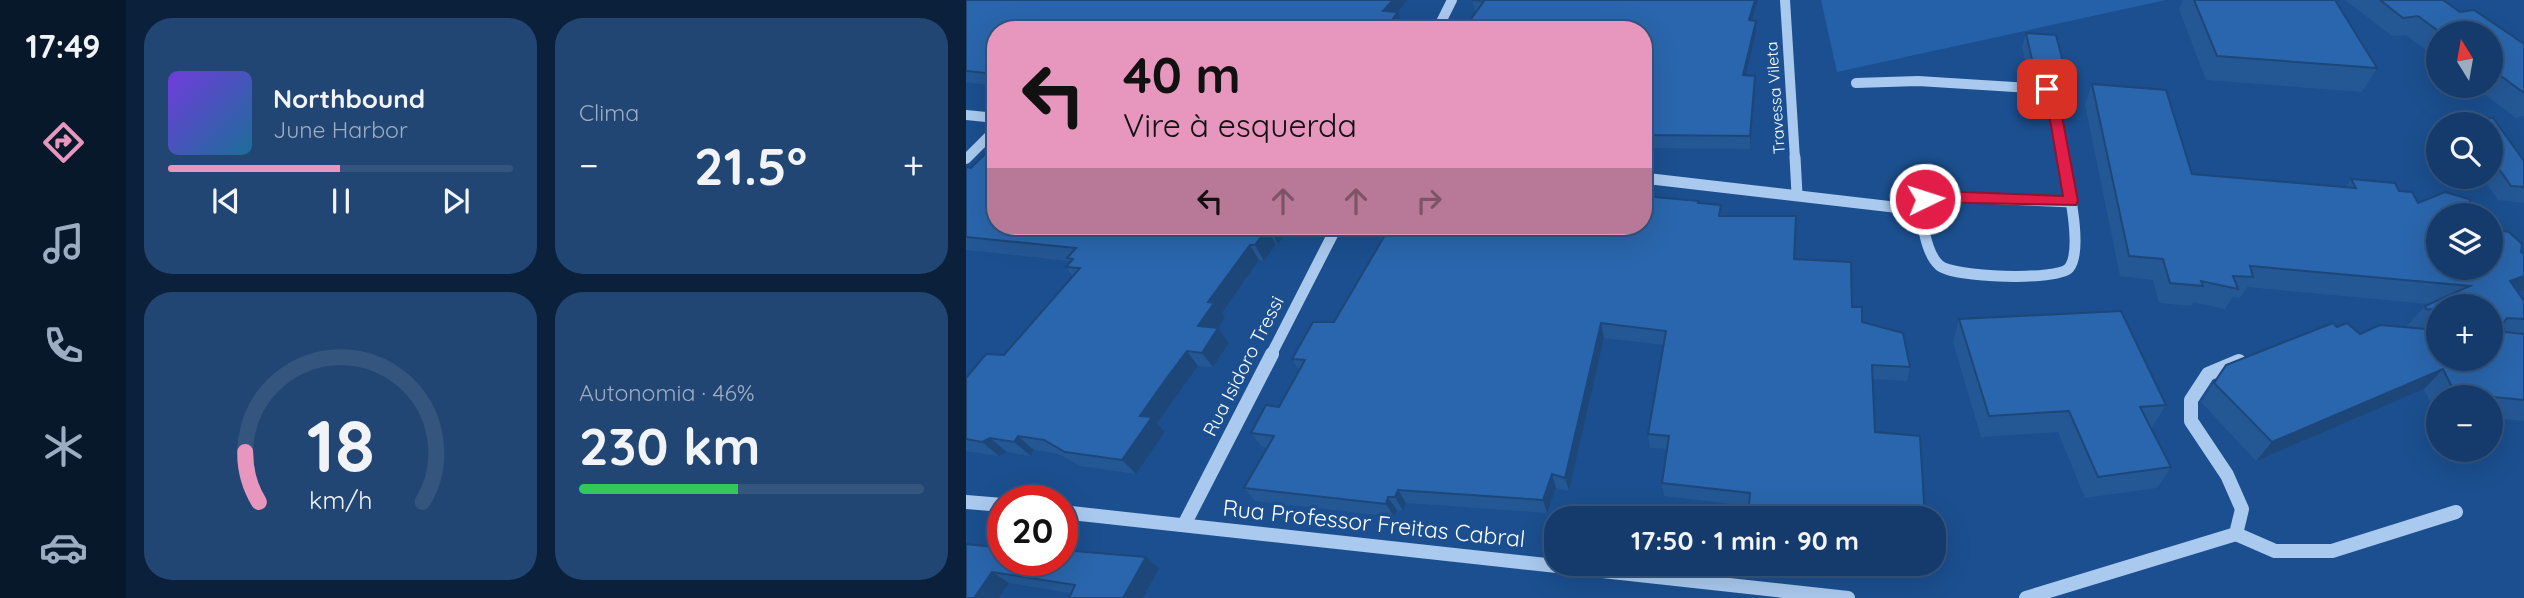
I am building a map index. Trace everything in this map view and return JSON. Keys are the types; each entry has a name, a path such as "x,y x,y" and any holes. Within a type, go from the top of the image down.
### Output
{"street":[{"path":"1442,21 1452,0"},
{"name":"Travessa Vileta","path":"1785,0 1797,194"},
{"path":"1856,83 1918,81 2036,87 2047,89 2052,95 2071,201 2075,254 2069,268 2062,273 1978,276 1944,271 1936,264 1919,210 1925,199 1938,196 2071,201"},
{"path":"966,115 987,117"},
{"path":"966,159 987,138"},
{"path":"1652,179 1919,210"},
{"name":"Rua Isidoro Tressi","path":"1184,525 1332,235"},
{"path":"2236,534 2242,509 2227,475 2191,421 2190,400 2208,374 2253,355"},
{"path":"966,502 987,504"},
{"path":"2026,598 2236,534 2276,551 2332,551 2456,512"},
{"name":"Rua Professor Freitas Cabral","path":"1078,514 1848,598"}],"shaded area":[{"path":"1821,0 2166,0 1837,72"}],"building":[{"path":"966,0 1393,0 1383,11 1398,12 1391,21 987,21 987,73 966,71"},
{"path":"1472,0 1755,0 1749,20 1756,21 1743,75 1755,76 1750,136 1652,135 1652,21 1470,21 1484,1"},
{"path":"2194,0 2335,0 2377,68 2217,56"},
{"path":"2380,0 2443,0 2460,12 2474,10 2490,21 2426,22 2418,16 2403,18"},
{"path":"2503,30 2524,44 2524,93 2503,78"},
{"path":"2026,33 2056,35 2064,66 2033,64"},
{"path":"2092,84 2166,90 2192,174 2356,188 2351,179 2395,183 2399,191 2412,192 2418,203 2445,192 2469,199 2472,203 2426,203 2426,280 2503,280 2503,231 2509,232 2522,244 2521,252 2524,254 2524,276 2510,281 2524,301 2524,319 2507,318 2503,324 2503,294 2452,294 2470,286 2250,266 2253,277 2233,276 2238,289 2201,281 2203,286 2170,283 2163,259 2129,256"},
{"path":"2503,132 2524,161 2524,187 2511,186 2503,175"},
{"path":"987,152 987,235 1262,235 1255,245 1250,245 1208,302 1214,303 1198,326 1218,328 1202,353 1187,351 1166,379 1140,416 1152,417 1122,460 1065,452 1044,440 1018,436 1014,442 990,438 982,442 966,439 966,378 986,354 1004,355 1080,268 1066,267 1073,259 1067,258 1076,248 966,237 966,167 971,168"},
{"path":"1652,197 1721,205 1719,216 1796,216 1794,259 1851,262 1852,307 1862,307 1862,322 1903,333 1910,367 1872,365 1875,432 1920,436 1924,506 1749,506 1750,493 1662,483 1669,436 1648,434 1666,331 1601,323 1565,478 1552,474 1543,500 1398,490 1395,497 1388,497 1386,504 1244,488 1274,436 1251,433 1266,405 1279,407 1305,360 1292,359 1313,322 1334,322 1385,235 1652,235"},
{"path":"2121,311 2166,405 2140,407 2171,467 2098,477 2069,411 1989,416 1959,319"},
{"path":"2333,323 2337,327 2347,323 2360,334 2380,325 2426,329 2426,371 2438,371 2272,442 2214,383 2226,365"},
{"path":"2503,327 2505,332 2524,334 2524,400 2503,398 2503,385 2451,385 2444,371 2503,371"},
{"path":"966,544 987,546 987,576 989,576 974,598 966,598"},
{"path":"1078,551 1146,557 1123,598 1069,598 1075,585 1018,576 1078,576"}],"route":[{"path":"1925,199 1938,196 2071,201 2052,95 2047,89"}]}
